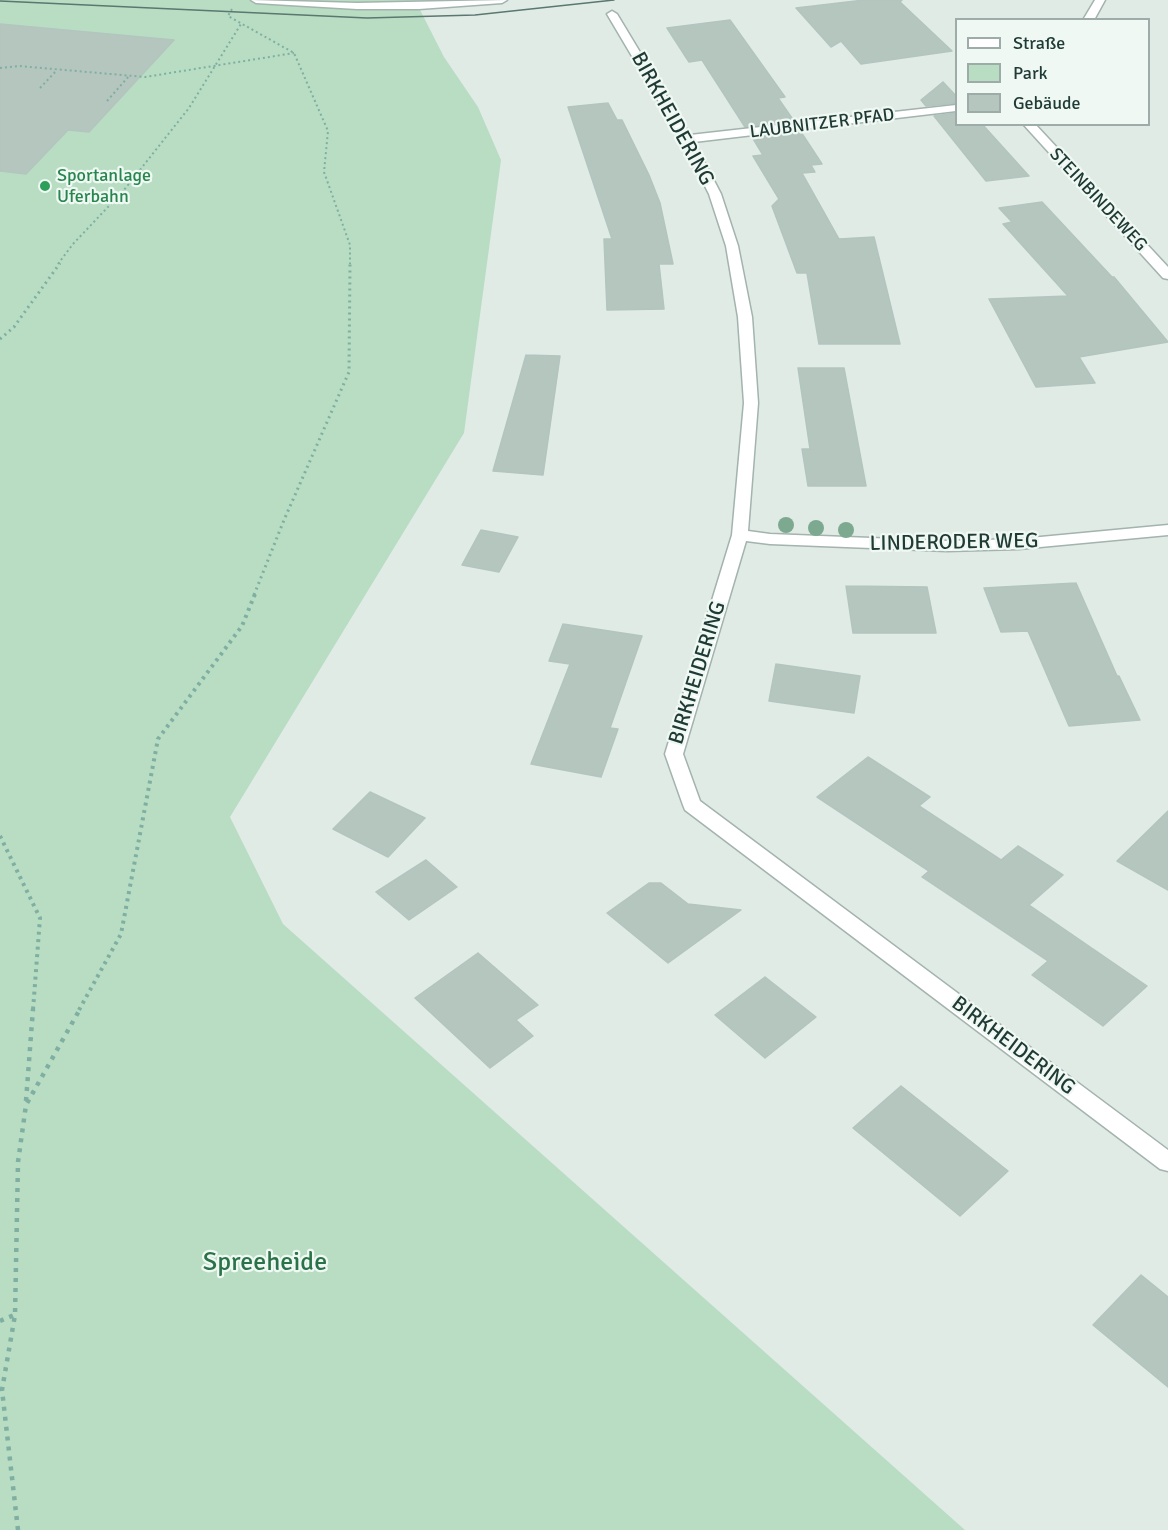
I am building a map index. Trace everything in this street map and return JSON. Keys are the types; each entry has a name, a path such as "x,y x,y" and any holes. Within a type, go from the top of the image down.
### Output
{"street":[{"path":"256,0 357,6 419,6 502,0"},
{"path":"1089,18 1100,0"},
{"name":"BIRKHEIDERING","path":"612,14 687,139 715,194 732,246 745,317 752,403 740,535 674,754 692,805 1168,1162"},
{"name":"LAUBNITZER PFAD","path":"687,139 955,108"},
{"name":"STEINBINDEWEG","path":"1030,126 1168,275"},
{"name":"LINDERODER WEG","path":"740,535 781,540 947,546 1019,544 1168,530"}],"path":[{"path":"26,1105 121,934 158,739 242,626 284,520 350,372 350,245 324,172 328,130 294,53 228,16 236,0"},
{"path":"0,339 14,327 73,244 124,190 189,108 241,24"},
{"path":"0,68 20,66 145,77 294,53"},
{"path":"40,88 58,69"},
{"path":"107,100 130,76"},
{"path":"0,836 40,918 26,1105 18,1162 15,1315 2,1390 18,1530"},
{"path":"0,1322 15,1315"}],"green space":[{"name":"Spreeheide","path":"0,0 447,0 417,4 444,57 478,107 501,160 464,433 230,817 283,924 965,1530 0,1530"}],"building":[{"path":"864,0 902,0 900,2 952,51 861,64 841,41 831,47 796,8"},
{"path":"730,20 785,97 778,98 794,121 745,127 702,60 689,62 667,28"},
{"path":"0,24 174,40 89,132 68,130 26,174 0,171"},
{"path":"943,82 955,95 955,103 926,106 921,100"},
{"path":"608,103 617,120 622,120 660,203 673,264 659,264 664,309 607,310 604,239 612,239 568,107"},
{"path":"955,113 955,126 984,126 1029,176 986,181 934,116"},
{"path":"801,132 822,164 811,165 815,172 802,173 839,239 874,237 900,344 819,344 807,273 797,273 772,206 779,199 753,156 763,155 752,137"},
{"path":"1042,202 1114,277 1168,342 1079,357 1095,383 1036,387 989,299 1068,296 1003,224 1012,222 999,208"},
{"path":"526,355 560,356 543,475 493,471"},
{"path":"798,368 844,368 866,486 808,486 802,449 810,449"},
{"path":"481,530 518,537 499,572 462,565"},
{"path":"1076,583 1117,676 1140,720 1069,726 1028,631 1001,632 984,588"},
{"path":"846,586 927,587 936,633 853,633"},
{"path":"563,624 642,636 610,728 618,729 601,777 531,764 570,664 549,661"},
{"path":"776,664 860,676 854,713 769,701"},
{"path":"868,757 930,797 919,806 1001,860 1018,846 1063,875 1029,905 1147,986 1103,1026 1032,975 1048,961 922,877 929,871 817,797"},
{"path":"370,792 425,818 388,857 333,829"},
{"path":"1168,811 1168,890 1117,861"},
{"path":"426,860 457,887 409,920 376,892"},
{"path":"649,883 661,883 688,904 741,910 668,963 607,913"},
{"path":"478,953 538,1005 516,1020 533,1036 490,1068 415,998"},
{"path":"765,977 816,1017 765,1058 715,1015"},
{"path":"901,1086 1008,1171 960,1216 853,1128"},
{"path":"1141,1275 1168,1297 1168,1387 1093,1325"}],"tram line":[{"path":"0,1 367,18 475,15 614,0"}],"place":[{"name":"Sportanlage Uferbahn","path":"45,186"}]}
